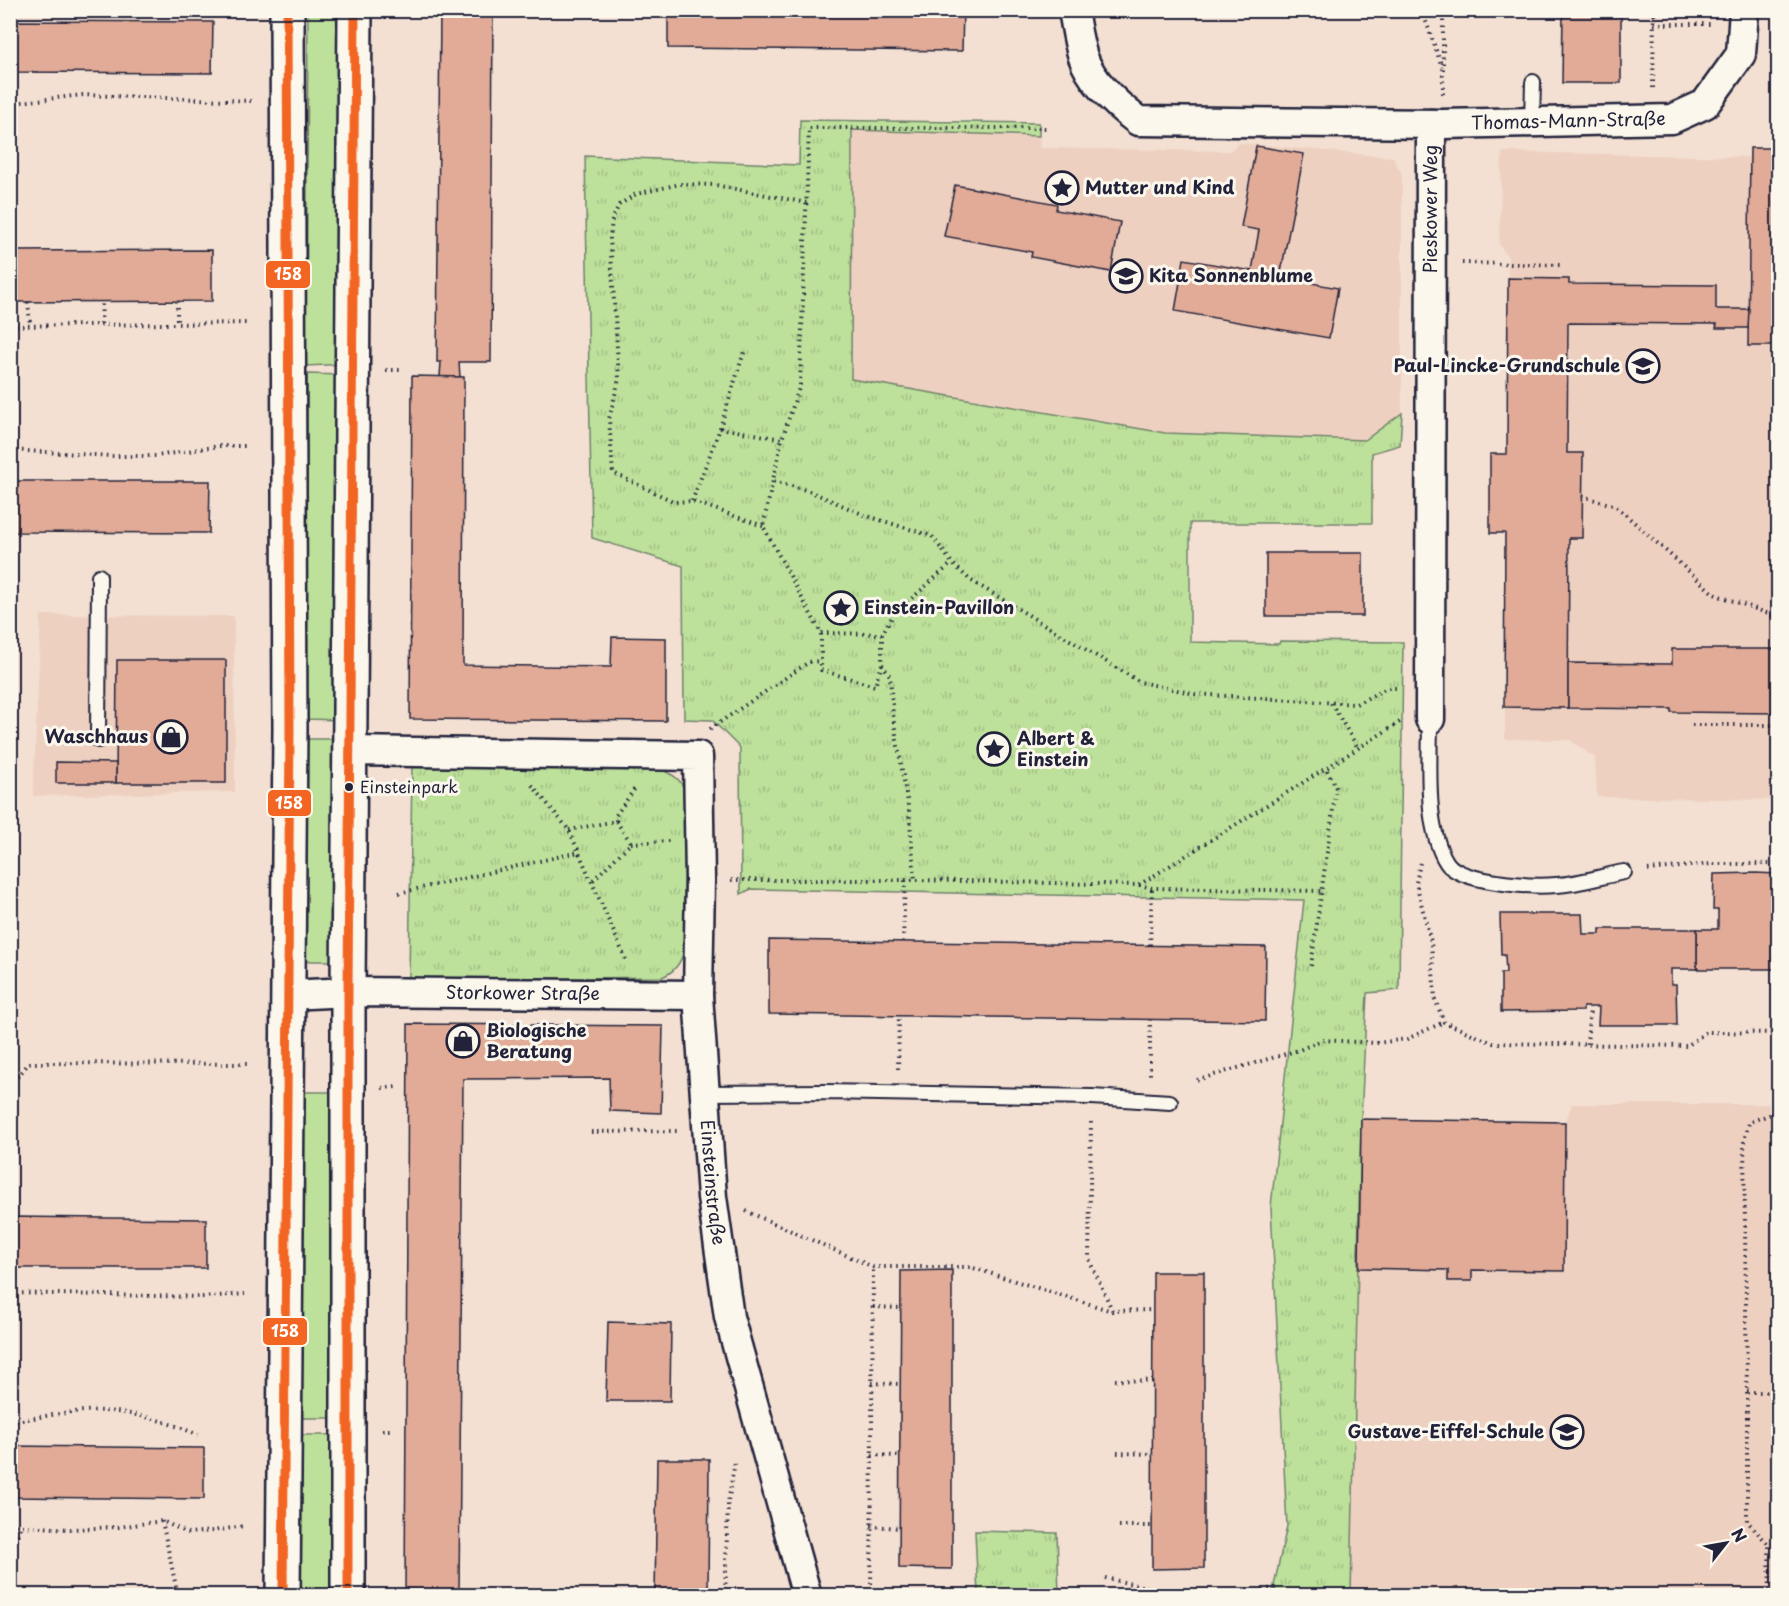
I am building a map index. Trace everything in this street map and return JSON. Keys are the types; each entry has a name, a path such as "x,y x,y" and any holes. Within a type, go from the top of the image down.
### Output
{"street":[{"path":"283,1596 290,729 287,10"},
{"path":"348,1596 349,751 355,10"},
{"name":"Pieskower Weg","path":"1073,10 1084,59 1102,88 1118,106 1138,121 1431,124 1430,719"},
{"name":"Thomas-Mann-Straße","path":"1431,124 1672,119 1705,104 1741,54 1732,17"},
{"path":"349,751 517,753"},
{"name":"Einsteinstraße","path":"517,753 698,756 700,880 698,995 712,1197 729,1317 807,1596"},
{"name":"Storkower Straße","path":"289,994 348,992 698,995"}],"lane":[{"path":"1532,122 1533,82"},
{"path":"98,740 99,576"},
{"path":"1430,719 1432,816 1436,839 1448,864 1457,872 1491,882 1557,885 1624,872"},
{"path":"704,1094 825,1092 1092,1097 1170,1102"}],"path":[{"path":"1422,10 1443,71"},
{"path":"1443,10 1443,96"},
{"path":"1653,91 1654,10"},
{"path":"1654,24 1732,17"},
{"path":"10,101 21,102 83,95 253,101"},
{"path":"763,526 782,439 800,385 809,128 1047,128"},
{"path":"807,203 715,185 680,184 636,194 620,205 612,220 610,238 619,379 609,418 613,473 675,502 692,501 763,526 821,633 820,670 875,686 882,664 882,634 894,614 952,563"},
{"path":"1432,263 1563,264"},
{"path":"177,301 177,324"},
{"path":"28,302 30,325"},
{"path":"101,324 102,302"},
{"path":"10,326 248,323"},
{"path":"692,501 720,428 744,352"},
{"path":"720,428 782,439"},
{"path":"10,450 112,456 156,456 219,446 247,446"},
{"path":"774,481 809,491 867,516 933,536 952,563 970,580 1140,682 1195,694 1356,704 1387,688 1408,688"},
{"path":"1582,496 1616,506 1714,594 1779,617"},
{"path":"821,633 882,634"},
{"path":"709,729 809,662 821,661"},
{"path":"882,664 890,676 893,717 909,811 915,880"},
{"path":"1331,702 1358,748"},
{"path":"1138,885 1408,717 1430,719"},
{"path":"1692,725 1779,725"},
{"path":"517,753 518,769 569,830 635,980 637,994"},
{"path":"1311,966 1336,788 1326,768"},
{"path":"569,830 616,821 631,843 592,881"},
{"path":"1436,839 1423,852 1416,883 1431,942 1435,999 1444,1022 1493,1043 1687,1046 1706,1032 1779,1033"},
{"path":"399,893 579,852"},
{"path":"1624,872 1711,864 1779,864"},
{"path":"700,880 915,880 1321,891"},
{"path":"903,942 905,880"},
{"path":"1150,945 1152,888"},
{"path":"1587,1044 1590,1008"},
{"path":"898,1077 899,1016"},
{"path":"1150,1019 1150,1077"},
{"path":"1197,1080 1299,1050 1322,1040 1376,1043 1407,1039 1444,1022"},
{"path":"10,1086 29,1063 247,1064"},
{"path":"1092,1097 1089,1259 1112,1311"},
{"path":"1770,1596 1769,1545 1747,1521 1744,1141 1749,1122 1779,1112"},
{"path":"591,1131 680,1131"},
{"path":"739,1208 873,1267 970,1267 1112,1311 1153,1310"},
{"path":"871,1596 873,1267"},
{"path":"10,1293 202,1297 245,1294"},
{"path":"873,1307 901,1308"},
{"path":"1115,1380 1152,1381"},
{"path":"872,1383 901,1384"},
{"path":"1747,1392 1779,1392"},
{"path":"10,1422 85,1411 129,1413 183,1428 198,1435"},
{"path":"1117,1453 1153,1454"},
{"path":"872,1455 900,1456"},
{"path":"725,1596 728,1503 735,1458"},
{"path":"162,1521 178,1596"},
{"path":"10,1525 70,1529 119,1527 162,1521 188,1533 243,1526"},
{"path":"10,1564 21,1526"},
{"path":"871,1526 900,1528"},
{"path":"1119,1526 1152,1526"},
{"path":"1104,1578 1186,1596"},
{"path":"1233,1596 1279,1587"}],"shaded area":[{"name":"Paul-Lincke-Grundschule","path":"1778,11 1778,800 1597,797 1595,758 1570,740 1505,739 1505,533 1490,533 1490,454 1507,453 1508,257 1499,244 1502,152 1749,157 1750,148 1772,148"},
{"name":"Kita Sonnenblume","path":"851,130 1039,136 1040,148 1230,151 1239,143 1393,157 1402,174 1402,413 1365,440 1165,433 850,379"},
{"path":"41,615 234,616 235,792 33,796"},
{"name":"Gustave-Eiffel-Schule","path":"1572,1104 1778,1104 1778,1595 1351,1596 1361,1119 1565,1122"}],"green space":[{"path":"308,11 347,11 345,364 306,366"},
{"path":"800,120 1039,123 1039,136 852,130 851,379 1165,433 1365,440 1402,413 1400,445 1372,453 1372,523 1190,523 1190,642 1279,644 1280,641 1403,642 1399,990 1367,993 1361,1119 1351,1595 1272,1595 1287,1526 1271,1207 1304,900 751,889 741,894 740,748 712,720 684,719 683,566 592,538 585,156 799,165"},
{"path":"307,374 345,375 343,720 305,719"},
{"path":"305,739 343,739 342,961 303,961"},
{"path":"412,766 659,769 675,777 685,792 684,950 677,966 662,977 409,980"},
{"path":"303,1092 338,1092 335,1418 300,1418"},
{"path":"301,1435 335,1435 333,1595 300,1596"},
{"path":"975,1531 1057,1533 1059,1595 978,1595"}],"building":[{"path":"440,10 493,10 491,362 459,362 460,377 440,377 441,362 437,362"},
{"path":"668,10 963,10 962,51 668,48"},
{"path":"1563,10 1621,10 1621,83 1562,83"},
{"path":"10,21 213,22 212,73 10,72"},
{"path":"1256,146 1304,154 1280,277 1338,288 1329,338 1175,311 1184,259 1252,271 1259,230 1241,227"},
{"path":"1750,148 1778,148 1778,346 1748,346"},
{"path":"955,185 1057,204 1056,210 1120,222 1111,272 1031,257 1032,252 944,236"},
{"path":"212,250 212,301 10,302 10,251"},
{"path":"1508,278 1569,279 1569,284 1716,285 1716,309 1749,309 1748,328 1716,328 1717,324 1568,323 1567,453 1583,453 1582,538 1569,538 1568,708 1504,707 1505,533 1490,533 1490,454 1507,454"},
{"path":"412,376 464,377 463,665 611,667 612,637 666,638 666,721 410,719"},
{"path":"10,481 210,481 209,533 10,532"},
{"path":"1266,553 1363,553 1363,616 1266,616"},
{"path":"1672,649 1778,649 1778,713 1568,708 1568,663 1672,664"},
{"name":"Waschhaus","path":"117,660 226,660 226,783 116,783"},
{"path":"56,762 116,763 116,783 56,783"},
{"path":"1714,874 1778,874 1778,969 1697,969 1697,929 1718,929 1718,910 1713,910"},
{"path":"1500,914 1582,914 1583,934 1600,934 1600,929 1697,929 1697,969 1671,969 1671,984 1676,984 1677,1025 1598,1025 1599,1007 1583,1007 1583,1011 1501,1012 1501,973 1506,973 1505,955 1501,955"},
{"path":"769,940 1266,947 1265,1021 769,1014"},
{"path":"408,1024 663,1026 661,1113 610,1111 609,1078 463,1079 459,1596 405,1596"},
{"path":"1361,1119 1565,1122 1564,1271 1472,1270 1472,1281 1448,1281 1448,1270 1359,1268"},
{"path":"10,1217 206,1219 206,1268 10,1268"},
{"path":"952,1270 952,1569 899,1568 901,1271"},
{"path":"1153,1272 1204,1272 1204,1568 1152,1569"},
{"path":"608,1322 671,1324 670,1401 606,1401"},
{"path":"10,1446 204,1448 204,1499 10,1497"},
{"path":"657,1459 709,1459 708,1596 655,1596"}],"transit line":[{"name":"158","path":"283,1596 290,729 287,10"},
{"name":"158","path":"348,1596 348,992 355,10"}],"place":[{"name":"Mutter und Kind","path":"1062,188"},
{"name":"Kita Sonnenblume","path":"1126,276"},
{"name":"Paul-Lincke-Grundschule","path":"1643,366"},
{"name":"Einstein-Pavillon","path":"841,608"},
{"name":"Waschhaus","path":"171,737"},
{"name":"Albert & Einstein","path":"994,749"},
{"name":"Einsteinpark","path":"349,787"},
{"name":"Biologische Beratung","path":"463,1041"},
{"name":"Gustave-Eiffel-Schule","path":"1567,1432"}]}
